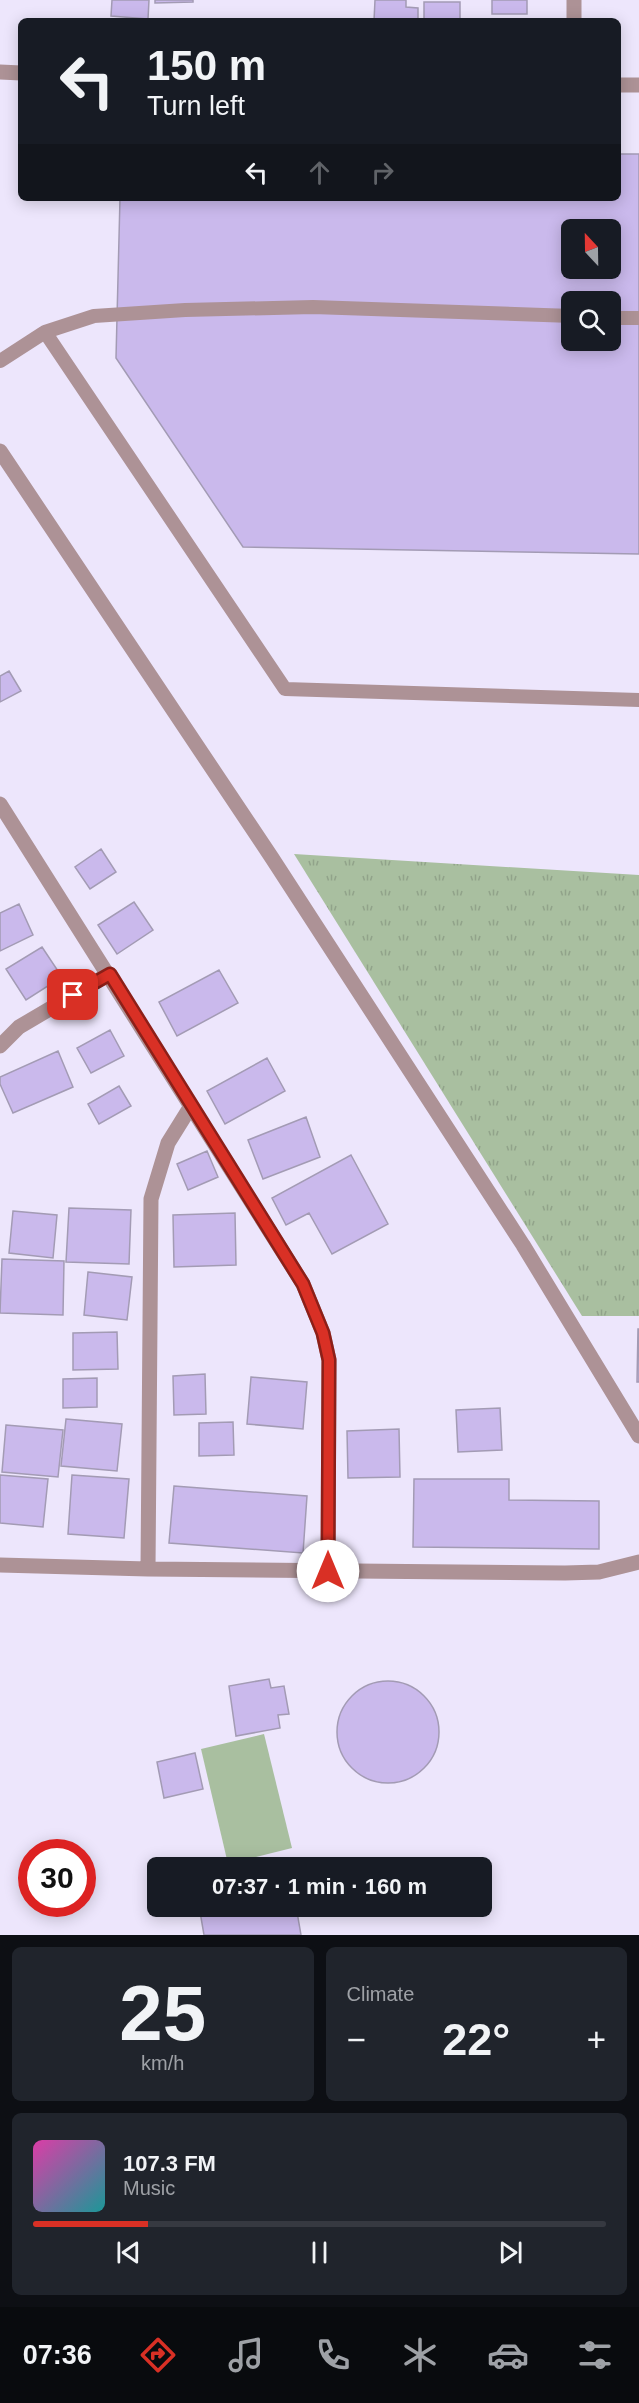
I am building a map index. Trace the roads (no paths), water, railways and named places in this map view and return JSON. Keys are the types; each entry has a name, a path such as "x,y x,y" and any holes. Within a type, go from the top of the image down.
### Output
{"street":[{"path":"574,0 574,18"},
{"path":"0,72 18,73"},
{"path":"621,85 639,85"},
{"path":"0,451 240,809 492,1196 639,1436"},
{"path":"0,804 110,974 303,1284 323,1333 329,1360 328,1571"},
{"path":"0,1046 19,1027 110,974"},
{"path":"148,1569 151,1198 168,1143 191,1106"},
{"path":"0,1565 148,1569 565,1573 599,1572 639,1562"}],"lane":[{"path":"0,361 45,332 94,316 185,310 313,307 561,316"},
{"path":"621,318 639,318"},
{"path":"45,332 285,689 639,700"}]}
